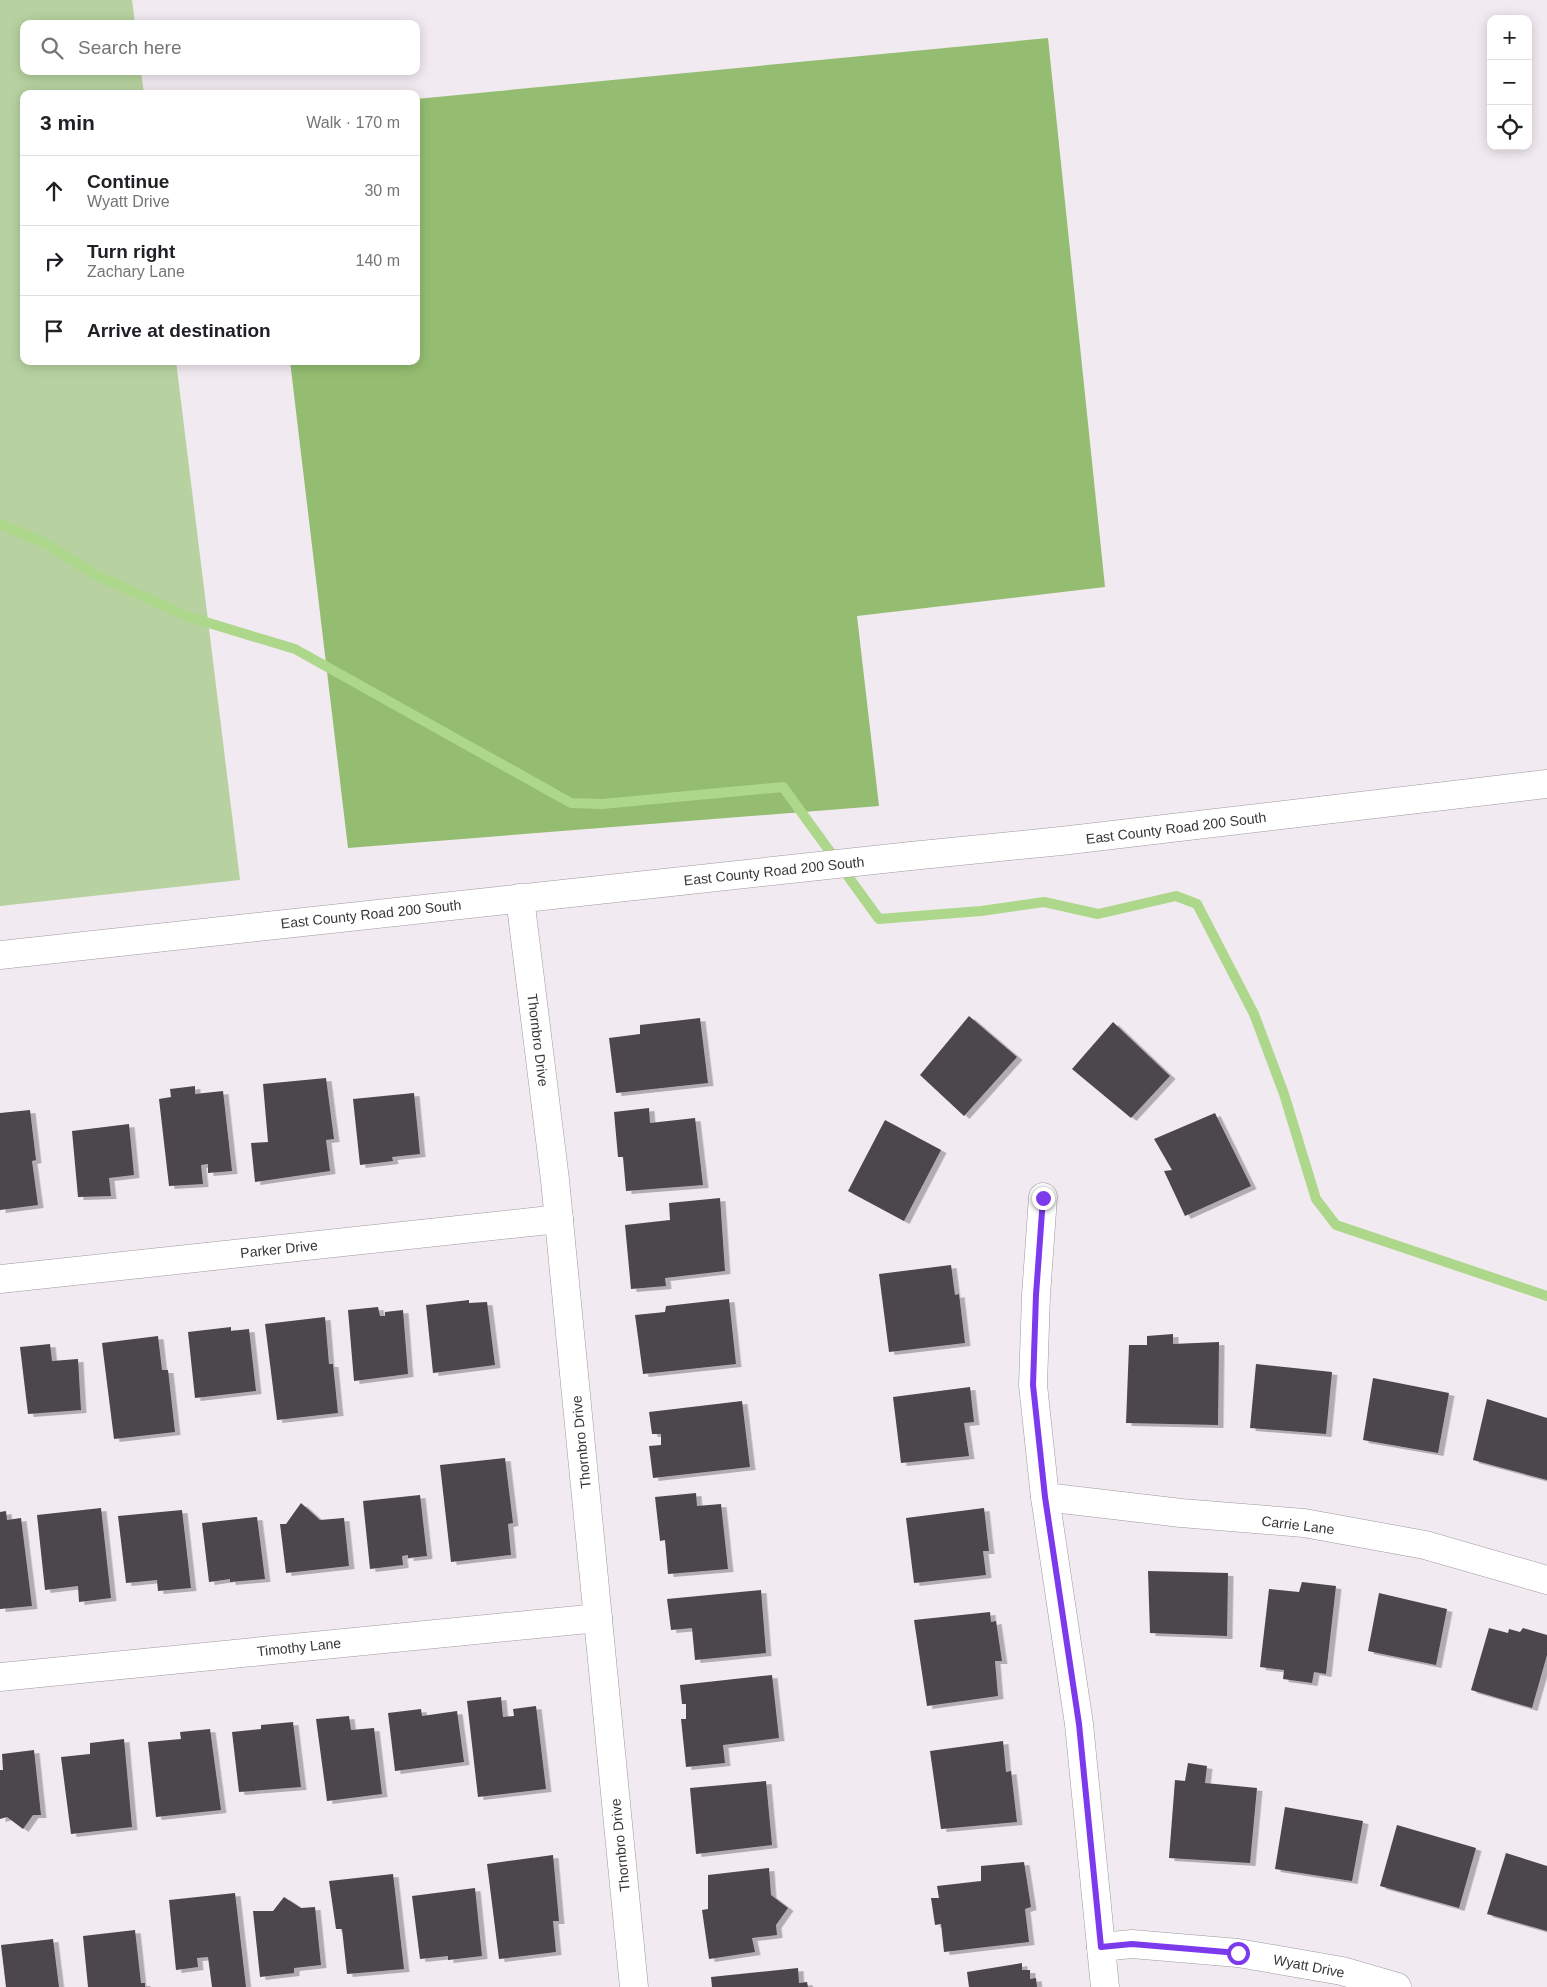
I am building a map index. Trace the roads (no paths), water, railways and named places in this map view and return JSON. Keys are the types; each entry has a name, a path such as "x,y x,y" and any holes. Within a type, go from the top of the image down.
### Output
{"street":[{"name":"East County Road 200 South","path":"0,955 911,856 1062,842 1547,784"},
{"name":"Thornbro Drive","path":"520,898 559,1219 634,1987"},
{"path":"1043,1198 1036,1295 1033,1385 1045,1497 1079,1724 1105,1987"},
{"name":"Parker Drive","path":"0,1279 559,1219"},
{"name":"Carrie Lane","path":"1045,1497 1182,1514 1304,1523 1425,1545 1547,1580"},
{"name":"Timothy Lane","path":"0,1676 598,1618"},
{"name":"Wyatt Drive","path":"1101,1947 1132,1944 1238,1953 1342,1971 1397,1987"}],"waterway":[{"path":"0,524 43,542 96,575 189,617 295,649 571,803 602,804 783,787 879,919 981,911 1044,902 1098,914 1176,896 1197,904 1254,1014 1284,1094 1316,1199 1336,1225 1547,1296"}]}
